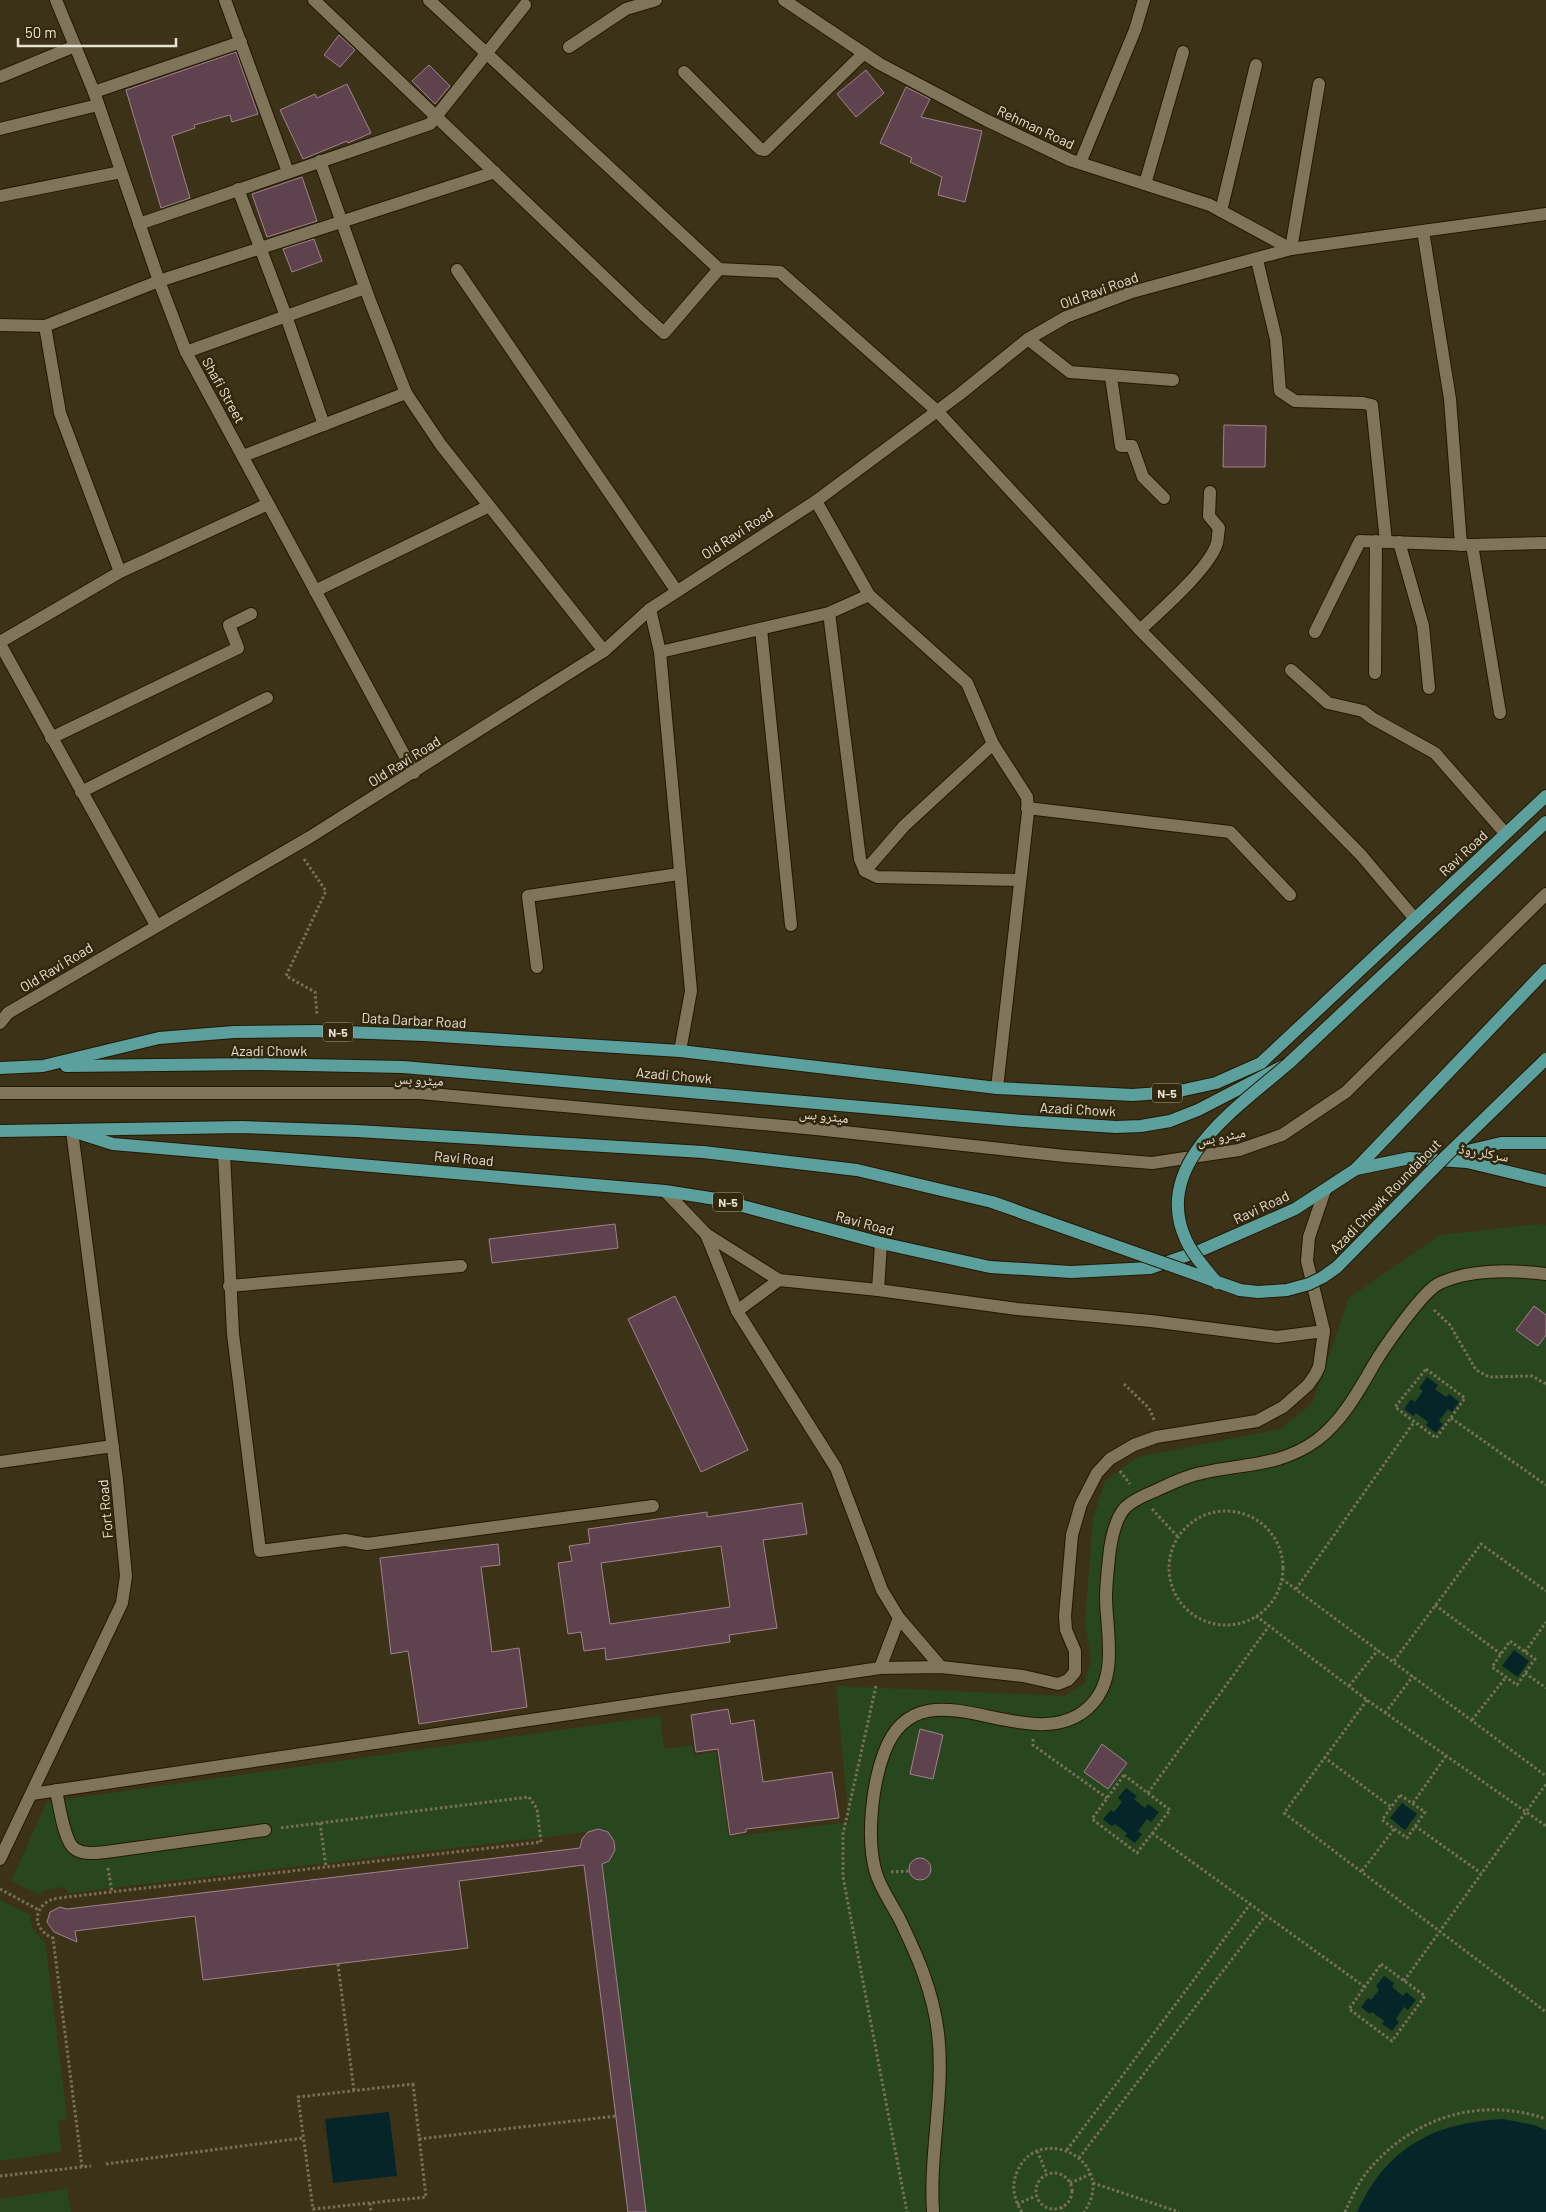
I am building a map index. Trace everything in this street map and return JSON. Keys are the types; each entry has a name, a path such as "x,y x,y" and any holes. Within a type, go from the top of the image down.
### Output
{"main road":[{"name":"Ravi Road","path":"680,1051 997,1088 1132,1095 1175,1092 1216,1083 1261,1063 1546,796"},
{"path":"1217,1283 1195,1255 1182,1230 1178,1211 1181,1179 1187,1164 1205,1138 1289,1063 1546,822"},
{"name":"Ravi Road","path":"72,1131 113,1144 665,1190 742,1205 881,1243 990,1267 1071,1272 1150,1268 1197,1252 1287,1212 1356,1169 1546,970"},
{"name":"Data Darbar Road","path":"0,1068 43,1066 159,1038 234,1032 318,1031 424,1035 680,1051"},
{"name":"Azadi Chowk Roundabout","path":"1217,1283 1240,1290 1274,1292 1300,1288 1323,1277 1337,1267 1446,1156 1546,1059"},
{"name":"Azadi Chowk","path":"43,1066 258,1064 403,1067 1010,1120 1116,1127 1141,1126 1170,1121 1198,1110 1289,1063"},
{"path":"72,1131 242,1127 357,1131 703,1152 857,1170 992,1202 1217,1283"},
{"name":"N-5","path":"0,1131 72,1131"},
{"name":"سرکلر روڈ","path":"1446,1156 1501,1143 1546,1143"},
{"name":"سرکلر روڈ","path":"1356,1169 1410,1158 1466,1162 1546,1181"}],"street":[{"name":"Shafi Street","path":"56,0 94,92 159,281 186,352 414,773"},
{"path":"225,0 288,172"},
{"path":"314,0 664,333 719,269"},
{"path":"429,0 486,55 719,269 780,272 937,411 1140,630 1361,855 1414,919"},
{"path":"569,47 626,9 656,0"},
{"name":"Rehman Road","path":"784,0 880,64 986,120 1080,163 1210,205 1291,249"},
{"path":"1080,163 1135,30 1144,0"},
{"path":"139,224 430,124 524,5"},
{"path":"94,92 241,42"},
{"path":"0,78 75,46"},
{"path":"1145,184 1183,52"},
{"path":"684,72 760,149 765,150 864,53"},
{"path":"1221,211 1256,65"},
{"path":"1291,249 1319,84"},
{"path":"0,128 98,105"},
{"path":"320,161 365,288 406,393 440,445 604,651"},
{"path":"0,196 122,172"},
{"path":"0,325 45,326 159,281 495,172"},
{"path":"238,189 286,316 324,425"},
{"name":"Old Ravi Road","path":"0,1023 8,1013 156,925 296,846 604,651 650,609 676,590 816,501 937,411 1028,339 1066,317 1132,292 1257,260 1291,249 1546,214"},
{"path":"1423,231 1450,399 1467,545 1500,712"},
{"path":"1257,260 1276,339 1280,391 1295,401 1363,403 1372,405 1387,542 1375,673"},
{"path":"457,270 676,590"},
{"path":"186,352 365,288"},
{"path":"45,326 60,413 120,572"},
{"path":"1028,339 1070,372 1111,377 1173,380"},
{"path":"1111,377 1121,446 1132,446 1143,477 1164,498"},
{"path":"243,456 406,393"},
{"path":"1140,630 1179,593 1206,562 1217,545 1219,528 1208,516 1210,492"},
{"path":"816,501 869,595 967,683 993,744 1027,797 997,1088"},
{"path":"156,925 0,643 120,572 268,504"},
{"path":"316,591 489,506"},
{"path":"1315,632 1360,541 1467,545 1546,543"},
{"path":"1387,542 1423,626 1429,688"},
{"path":"660,652 829,614 869,595"},
{"path":"650,609 660,652 691,991 680,1051"},
{"path":"51,738 238,648 229,625 250,614"},
{"path":"829,614 860,859 865,871 877,877 1019,880"},
{"path":"761,629 791,925"},
{"path":"1291,670 1328,703 1363,711 1372,718 1435,753 1505,833"},
{"path":"81,792 267,698"},
{"path":"865,871 904,826 993,744"},
{"path":"1027,808 1230,832 1290,895"},
{"path":"537,967 528,896 679,874"},
{"name":"میٹرو بس","path":"0,1093 420,1093 816,1129 1065,1156 1152,1163 1239,1150 1282,1135 1346,1092 1546,894"},
{"name":"Fort Road","path":"0,1859 122,1603 126,1576 113,1446 72,1131"},
{"path":"224,1154 229,1286 233,1334 260,1551 345,1540 367,1544 653,1506"},
{"path":"665,1190 706,1234 779,1280 878,1290 1017,1309 1151,1321 1277,1337 1324,1331"},
{"path":"32,1794 880,1668 941,1667 1023,1676 1058,1684 1068,1680 1075,1672 1074,1651 1066,1630 1065,1616 1072,1535 1081,1504 1097,1473 1110,1459 1134,1445 1156,1437 1257,1421 1283,1407 1308,1385 1315,1375 1319,1367 1324,1331 1307,1262 1309,1237 1324,1190"},
{"path":"706,1234 737,1311 836,1468 882,1590 899,1618 941,1667"},
{"path":"878,1290 881,1243"},
{"path":"229,1286 460,1266"},
{"path":"933,2212 938,2035 932,2000 920,1961 876,1872 871,1849 874,1796 884,1752 895,1732 906,1719 924,1711 944,1708 1014,1722 1053,1724 1074,1719 1091,1706 1104,1686 1109,1664 1106,1599 1108,1565 1113,1531 1124,1509 1141,1497 1173,1482 1201,1473 1254,1466 1295,1454 1321,1437 1353,1402 1388,1340 1437,1284 1476,1274 1523,1271 1546,1274"},
{"path":"737,1311 779,1280"},
{"path":"0,1462 113,1446"},
{"path":"880,1668 899,1618"},
{"path":"56,1790 66,1836 74,1849 84,1853 106,1852 265,1830"}],"path":[{"path":"296,846 326,890 286,976 316,992 318,1031"},
{"path":"1423,1299 1450,1326 1476,1370 1489,1377 1532,1376 1546,1384"},
{"path":"1426,1369 1465,1398 1436,1438 1414,1422 1395,1407 1426,1369"},
{"path":"1124,1384 1149,1408 1155,1422 1156,1437"},
{"path":"1451,1418 1546,1485"},
{"path":"1296,1589 1414,1422"},
{"path":"1226,1511 1247,1515 1265,1526 1274,1538 1280,1551 1282,1579 1276,1594 1268,1606 1256,1616 1242,1623 1220,1624 1198,1618 1186,1608 1176,1596 1171,1582 1169,1566 1172,1551 1178,1537 1187,1526 1212,1513 1226,1511"},
{"path":"1394,1661 1481,1544 1546,1591"},
{"path":"1282,1579 1546,1776"},
{"path":"1435,1606 1502,1654"},
{"path":"1256,1616 1367,1700 1546,1826"},
{"path":"1525,1652 1546,1622"},
{"path":"1148,1793 1268,1626"},
{"path":"1510,1641 1535,1659 1517,1685 1492,1667 1502,1654 1510,1641"},
{"path":"1349,1686 1378,1650"},
{"path":"880,1668 843,1834 843,1877 907,2212"},
{"path":"1525,1673 1546,1688"},
{"path":"1385,1713 1413,1676"},
{"path":"1472,1720 1506,1677"},
{"path":"1367,1700 1323,1757 1284,1813 1546,2012"},
{"path":"1034,1723 1033,1744 1107,1798"},
{"path":"1413,1804 1446,1756"},
{"path":"1323,1757 1391,1807"},
{"path":"1124,1775 1148,1793 1170,1810 1137,1854 1092,1819 1124,1775"},
{"path":"1404,1981 1439,1929 1546,1784"},
{"path":"1400,1795 1425,1812 1407,1838 1382,1820 1391,1807 1400,1795"},
{"path":"82,2166 53,1938 41,1930 37,1920 39,1910 50,1899 541,1842 537,1808 530,1797 265,1830"},
{"path":"320,1823 326,1867"},
{"path":"1415,1826 1481,1873"},
{"path":"1362,1871 1394,1829"},
{"path":"1152,1833 1365,1987"},
{"path":"106,1852 112,1892"},
{"path":"0,1889 39,1910"},
{"path":"1067,2150 1251,1903"},
{"path":"1079,2158 1266,1915"},
{"path":"338,1964 354,2091"},
{"path":"1381,1964 1404,1981 1425,1996 1392,2041 1349,2009 1381,1964"},
{"path":"413,2084 426,2197 313,2209 303,2138 298,2096 413,2084"},
{"path":"1345,2212 1366,2172 1397,2141 1436,2120 1478,2109 1522,2111 1546,2119"},
{"path":"419,2139 616,2116"},
{"path":"106,2164 303,2138"},
{"path":"1022,2212 1017,2204 1014,2191 1014,2179 1019,2167 1027,2157 1038,2151 1052,2148 1067,2150 1079,2158 1090,2174 1093,2183 1091,2200 1084,2212"},
{"path":"1038,2151 1047,2174"},
{"path":"0,2176 91,2166"},
{"path":"1056,2173 1065,2177 1070,2182 1071,2193 1069,2201 1061,2207 1053,2209 1043,2205 1036,2196 1039,2180 1047,2174 1056,2173"},
{"path":"1070,2182 1090,2174"},
{"path":"1093,2183 1179,2212"},
{"path":"1017,2204 1036,2196"},
{"path":"370,2203 371,2212"},
{"path":"1061,2207 1063,2212"}],"green space":[{"path":"1539,1224 1546,1226 1546,2212 646,2212 602,1864 610,1858 614,1850 613,1841 608,1832 588,1832 69,1893 63,1887 42,1891 40,1895 11,1881 47,1802 660,1716 664,1749 692,1745 694,1755 716,1752 729,1837 849,1822 836,1686 1065,1696 1085,1683 1091,1658 1085,1622 1093,1519 1105,1481 1136,1458 1142,1456 1280,1429 1312,1404 1349,1298 1440,1235"},
{"path":"0,1900 30,1915 34,1930 45,1941 67,2119 58,2120 61,2152 0,2161"},
{"path":"67,2189 71,2212 0,2212 0,2199"}],"water":[{"path":"1427,1377 1438,1385 1435,1389 1446,1397 1449,1394 1459,1402 1452,1412 1448,1409 1439,1421 1443,1424 1436,1433 1426,1425 1428,1422 1416,1413 1413,1416 1404,1409 1411,1399 1415,1402 1423,1391 1419,1388"},
{"path":"1514,1650 1529,1661 1518,1677 1502,1666"},
{"path":"1126,1788 1137,1796 1134,1799 1145,1808 1148,1804 1159,1812 1151,1822 1147,1819 1138,1831 1142,1834 1135,1843 1125,1836 1127,1833 1115,1824 1112,1826 1103,1819 1111,1810 1114,1812 1122,1802 1118,1798"},
{"path":"1402,1803 1417,1814 1405,1830 1390,1818"},
{"path":"1384,1976 1394,1983 1392,1987 1403,1996 1406,1992 1416,2000 1408,2010 1404,2007 1396,2019 1399,2022 1392,2031 1382,2024 1384,2021 1361,2007 1368,1998 1371,2000 1379,1990 1376,1986"},
{"path":"389,2112 397,2176 333,2183 325,2119"},
{"path":"1503,2119 1534,2125 1546,2130 1546,2212 1357,2212 1369,2190 1383,2171 1398,2155 1415,2143 1434,2133 1455,2126 1478,2121"}],"building":[{"path":"339,35 355,50 340,67 324,55"},
{"path":"236,52 258,114 232,122 230,115 194,125 195,128 172,136 190,198 161,208 126,90"},
{"path":"429,65 450,86 435,104 412,81"},
{"path":"866,70 884,93 856,117 837,94"},
{"path":"347,84 371,133 303,159 280,110 315,94 317,98"},
{"path":"906,87 930,99 921,117 982,131 965,202 938,195 942,177 910,162 912,158 880,143"},
{"path":"302,177 317,221 267,237 252,194"},
{"path":"314,239 322,261 292,272 283,249"},
{"path":"1224,425 1266,426 1265,467 1223,467"},
{"path":"615,1224 618,1248 492,1263 489,1239"},
{"path":"675,1296 748,1450 701,1472 628,1319"},
{"path":"1534,1306 1546,1315 1546,1335 1538,1346 1516,1330"},
{"path":"802,1503 807,1534 763,1540 777,1628 729,1635 730,1642 606,1660 605,1648 584,1651 581,1632 568,1634 558,1563 572,1561 569,1546 590,1543 588,1529 707,1512 707,1517","holes":["721,1546 730,1607 610,1624 601,1563"]},
{"path":"498,1544 500,1565 481,1567 492,1652 519,1648 527,1707 419,1724 408,1651 391,1654 380,1558"},
{"path":"728,1709 731,1724 754,1720 763,1782 832,1772 839,1818 746,1829 746,1832 730,1835 718,1749 696,1752 691,1715"},
{"path":"920,1729 943,1735 933,1779 910,1774"},
{"path":"1102,1744 1127,1763 1108,1789 1084,1772"},
{"path":"598,1829 608,1832 614,1841 615,1850 609,1861 602,1864 646,2212 628,2212 584,1865 459,1881 468,1948 203,1980 195,1916 75,1931 77,1942 54,1932 47,1922 50,1912 60,1907 67,1909 580,1848 582,1839 588,1832"},
{"path":"920,1858 928,1861 931,1869 928,1877 920,1880 912,1877 909,1869 912,1861"}]}
